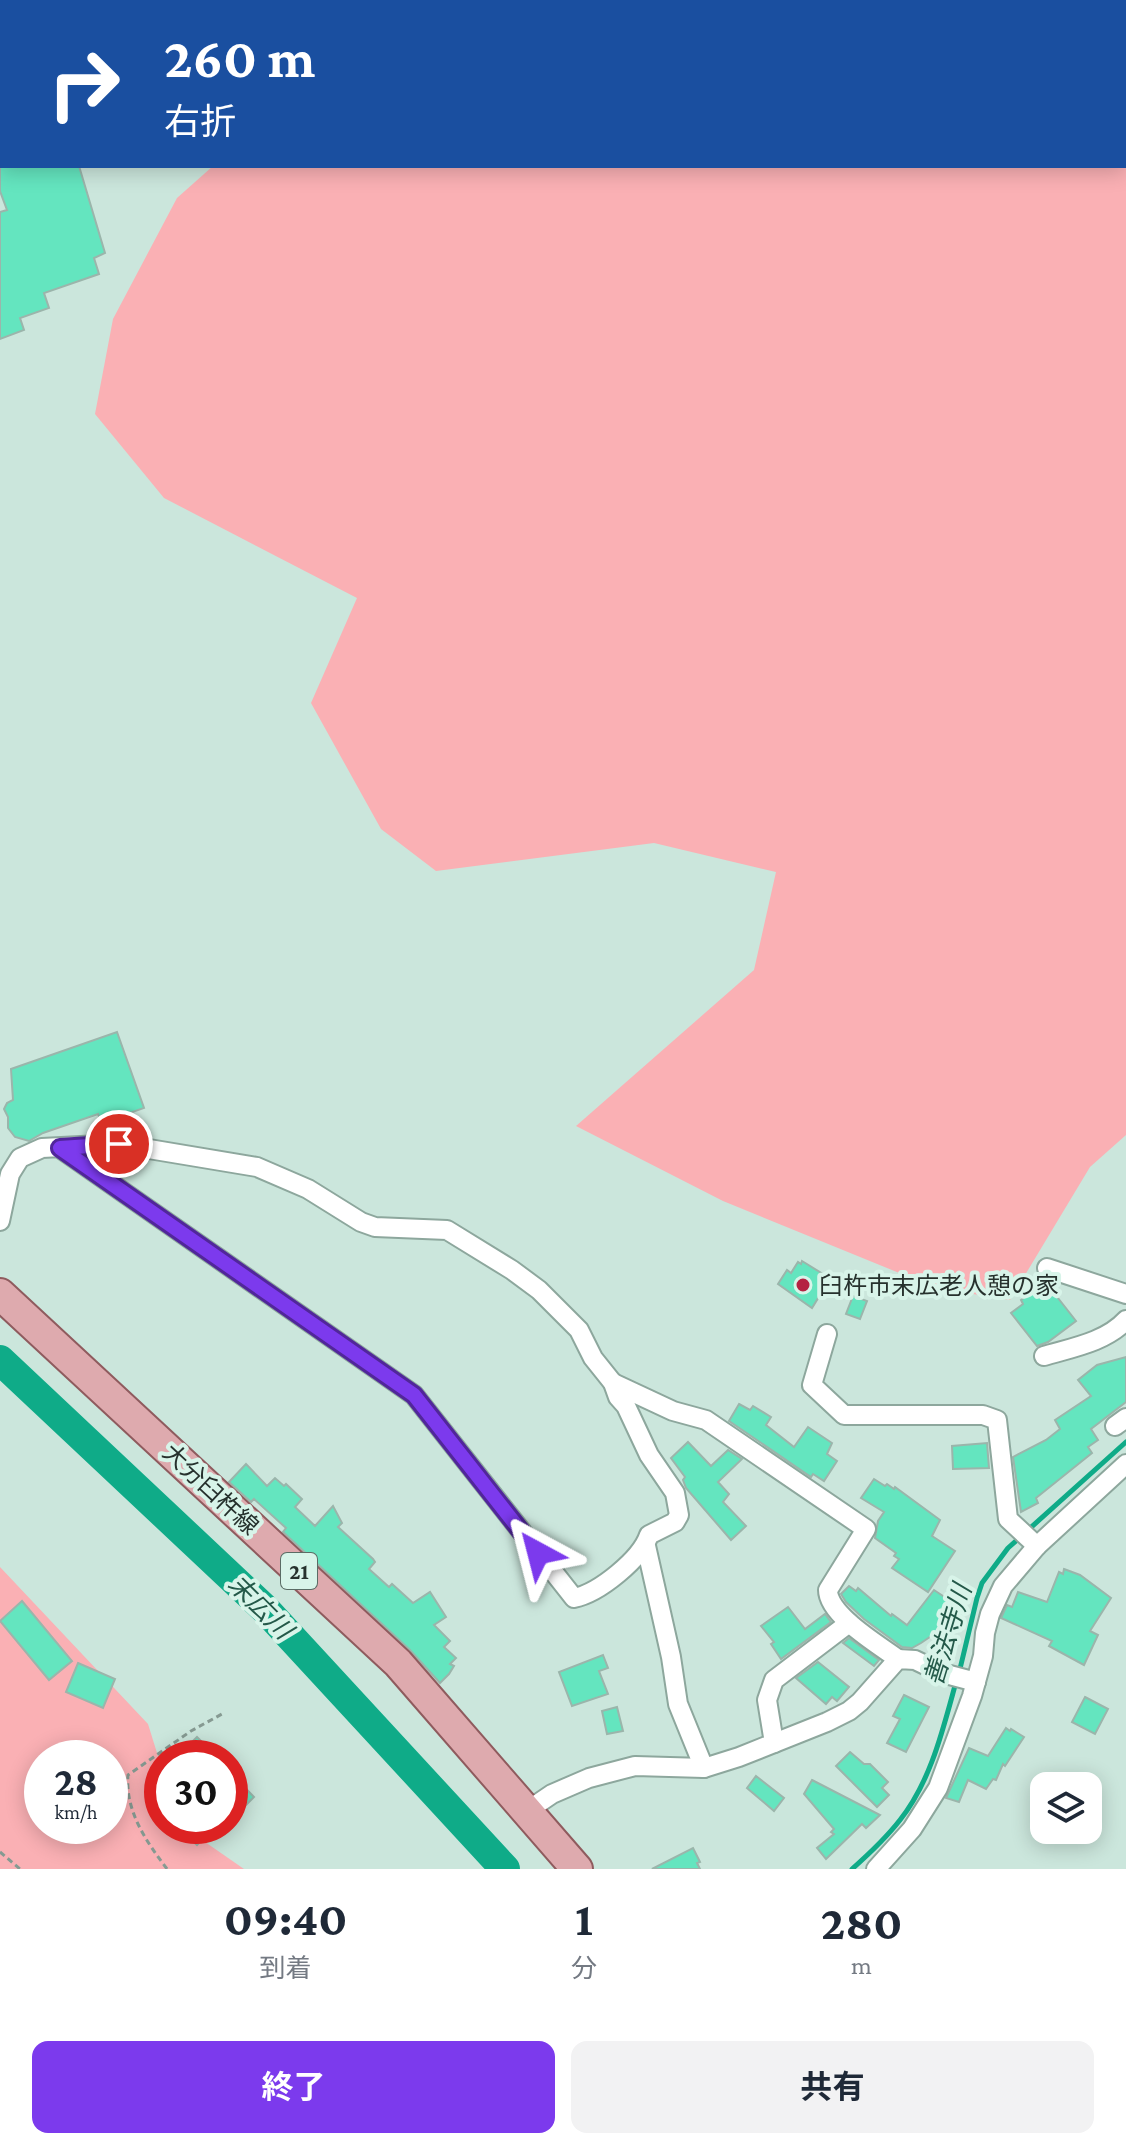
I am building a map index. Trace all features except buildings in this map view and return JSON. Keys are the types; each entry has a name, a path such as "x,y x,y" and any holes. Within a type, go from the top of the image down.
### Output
{"main road":[{"name":"大分臼杵線","path":"0,1294 398,1663 577,1869"}],"street":[{"path":"0,1221 15,1163 20,1158 42,1148 119,1144 257,1167 308,1189 361,1222 375,1227 447,1230 539,1290 579,1330 593,1358 613,1383 649,1455 675,1493 679,1515 675,1522 649,1535 646,1546 671,1657 678,1704 704,1768"},
{"path":"60,1148 414,1395 574,1598 585,1596 605,1585 646,1546"},
{"path":"1047,1268 1126,1294"},
{"path":"1044,1356 1118,1330 1126,1320"},
{"path":"827,1334 812,1385 844,1415 983,1415 997,1420 1008,1519 1035,1544"},
{"path":"613,1383 673,1411 706,1420 866,1529 828,1590 828,1597 849,1623 898,1659 915,1660 942,1673 972,1681"},
{"path":"876,1869 904,1840 932,1801 955,1744 972,1681 983,1656 985,1633 997,1595 1035,1544 1126,1464"},
{"path":"774,1743 767,1700 774,1680 849,1623"},
{"path":"527,1811 552,1794 589,1778 635,1766 704,1768 774,1743 849,1711 898,1659"}],"path":[{"path":"167,1869 138,1826 131,1809 128,1775 191,1731 222,1714"},
{"path":"0,1852 20,1869"}],"shaded area":[{"path":"211,168 1126,168 1126,1135 1090,1167 1010,1300 936,1288 723,1201 576,1126 754,970 776,872 654,843 436,871 381,829 311,703 357,598 164,498 95,414 113,319 177,198"},
{"path":"0,1567 148,1724 153,1740 144,1740 144,1844 208,1844 244,1869 0,1869"}],"waterway":[{"name":"末広川","path":"0,1360 265,1609 505,1869"},
{"name":"善法寺川","path":"959,1673 982,1583 1008,1548 1126,1442"},
{"name":"善法寺川","path":"852,1869 895,1827 920,1789 935,1754 956,1682"}],"place":[{"name":"臼杵市末広老人憩の家","path":"803,1285"}],"route":[{"path":"119,1144 60,1148 414,1395 538,1553"}]}
